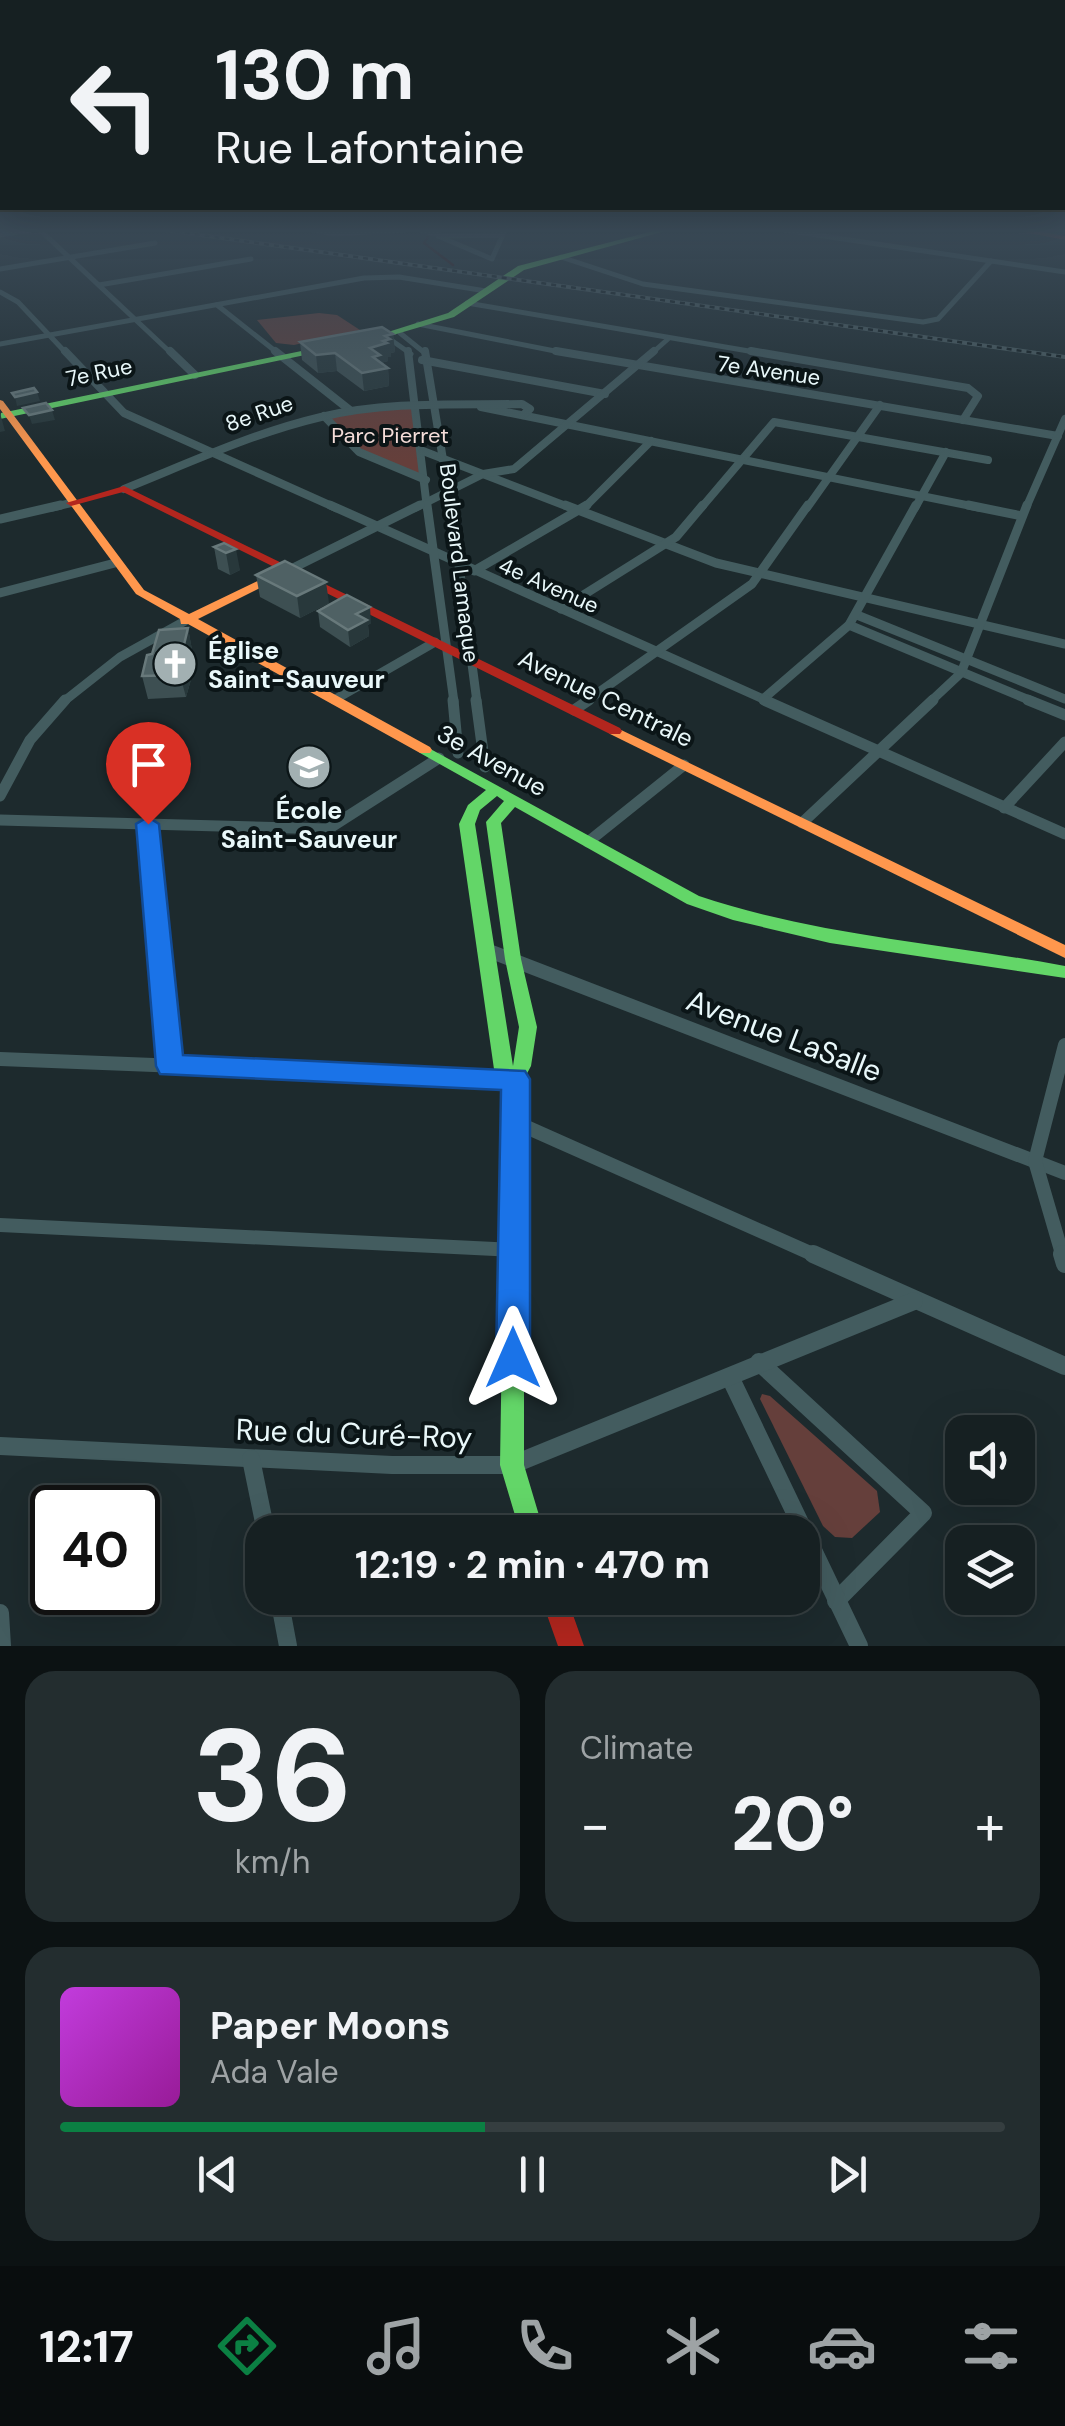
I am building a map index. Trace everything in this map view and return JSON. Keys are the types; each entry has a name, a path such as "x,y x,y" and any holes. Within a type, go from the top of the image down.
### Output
{"main road":[{"path":"354,342 392,334 461,307"},
{"name":"7e Rue","path":"3,411 336,346"},
{"name":"3e Avenue","path":"3,411 140,592 693,900 767,928 880,948 985,956 1065,972"},
{"name":"8e Rue","path":"70,502 124,489"},
{"name":"Avenue Centrale","path":"124,489 1065,952"},
{"path":"186,621 289,570"},
{"path":"496,790 473,808 467,824 502,1069 516,1079"},
{"path":"514,800 493,822 513,960 528,1027 516,1079 512,1465 527,1515"},
{"path":"560,1615 571,1646"}],"street":[{"name":"4e Avenue","path":"23,307 124,413 1065,834"},
{"path":"123,307 195,376"},
{"path":"0,344 207,307"},
{"path":"219,307 351,411"},
{"path":"484,307 968,388 978,396 963,420"},
{"path":"812,307 924,322 936,320 948,307"},
{"name":"7e Avenue","path":"421,324 767,390 1058,436"},
{"path":"392,334 409,350 412,360 605,394"},
{"path":"392,334 421,346 426,360"},
{"path":"289,570 484,474 514,469 668,338"},
{"name":"Boulevard Lamaque","path":"412,360 424,451 426,502 436,554 442,645 458,747 482,741"},
{"name":"Boulevard Lamaque","path":"426,360 440,458 449,491 486,767"},
{"path":"574,710 742,593 762,573 880,405"},
{"name":"8e Rue","path":"124,489 270,430 324,416 416,406 482,407 1022,516"},
{"path":"324,416 359,452 426,480"},
{"path":"802,823 961,673 1022,516 1065,419"},
{"path":"561,609 676,537 774,422 988,460"},
{"path":"474,570 580,512 651,442"},
{"path":"424,451 708,560 1065,644"},
{"path":"763,699 849,626 946,452"},
{"name":"8e Rue","path":"0,519 70,502"},
{"path":"0,594 115,563"},
{"path":"857,615 1065,699"},
{"path":"0,796 30,740 89,677 134,647 186,621"},
{"path":"849,626 1065,715"},
{"path":"334,700 442,645"},
{"path":"1004,808 1065,742"},
{"path":"0,820 328,829 439,758"},
{"path":"588,842 684,764"},
{"path":"148,824 170,1066"},
{"name":"Avenue LaSalle","path":"484,949 1065,1173"},
{"path":"1065,1045 1035,1161 1065,1264"},
{"path":"0,1060 516,1079"},
{"path":"515,1122 1065,1366"},
{"path":"0,1224 514,1250"},
{"name":"Rue du Curé-Roy","path":"0,1446 251,1459 512,1465 914,1300"},
{"path":"759,1362 923,1513 836,1602"},
{"path":"730,1377 858,1646"},
{"path":"251,1459 263,1515"},
{"path":"0,1614 2,1646"},
{"path":"282,1615 288,1646"}],"green space":[{"path":"319,313 337,315 360,330 294,345 276,343 257,320"},
{"name":"Parc Pierret","path":"416,406 426,480 359,452 324,416"},
{"path":"762,1394 770,1396 877,1491 880,1512 852,1538 835,1537 823,1526 760,1399"}],"building":[{"path":"382,327 393,334 385,336 390,339 383,341 387,343 370,348 380,355 373,357 388,368 362,373 335,353 316,355 300,342"},
{"path":"34,388 37,392 15,397 12,393"},
{"path":"46,403 52,410 29,415 23,408"},
{"path":"224,543 236,549 226,553 214,547"},
{"path":"285,561 326,582 297,596 256,575"},
{"path":"347,595 370,607 356,614 367,620 348,630 318,611"},
{"path":"188,628 182,653 187,653 180,675 142,676 159,630"}],"railway":[{"path":"709,307 1065,357"}],"traffic: fast":[{"path":"373,338 451,315 463,307"},
{"path":"1,416 321,349"},
{"path":"425,750 693,900 738,916 830,937 1065,972"},
{"path":"495,790 473,808 467,824 503,1069 515,1079"},
{"path":"513,800 493,822 513,959 528,1027 522,1066 515,1079 512,1465 527,1515"}],"traffic: slow":[{"path":"0,403 140,592 425,750"},
{"path":"185,621 276,576"},
{"path":"615,731 1065,952"}],"traffic: jam":[{"path":"71,503 124,489 615,731"},
{"path":"560,1615 571,1646"}],"place":[{"name":"Église Saint-Sauveur","path":"175,664"},
{"name":"École Saint-Sauveur","path":"309,767"}],"route":[{"path":"148,824 170,1066 516,1079 513,1358"}]}
